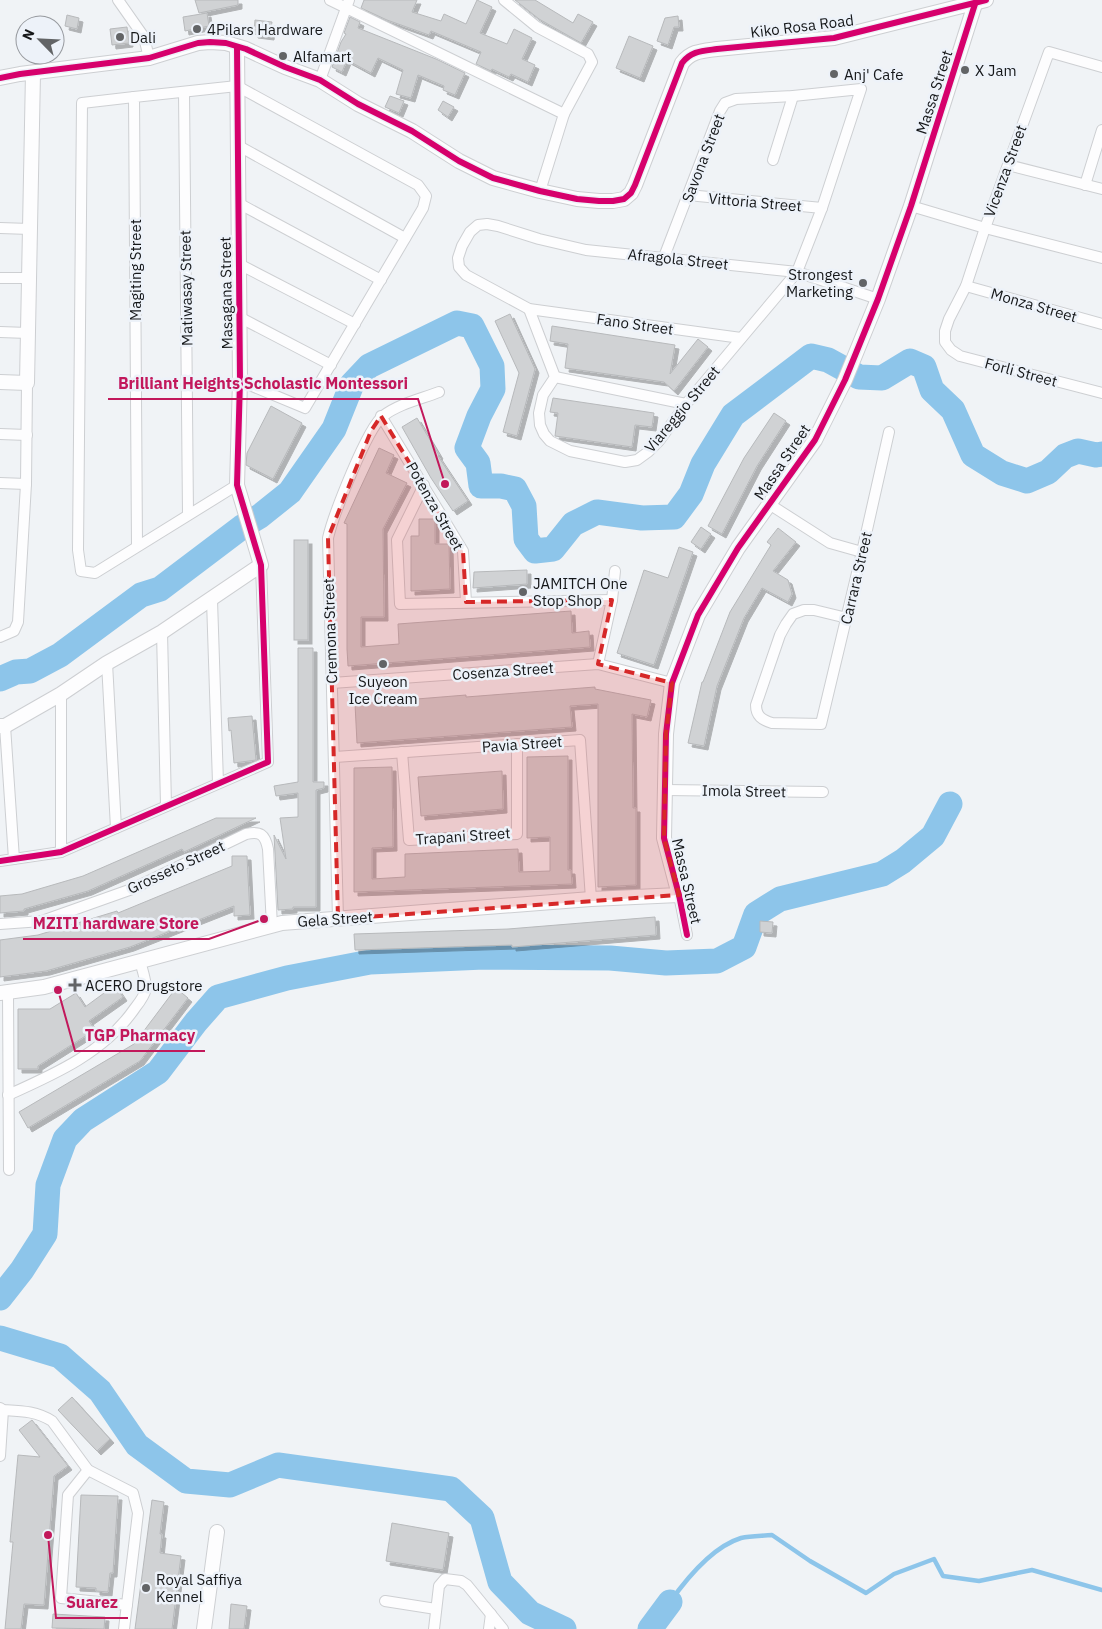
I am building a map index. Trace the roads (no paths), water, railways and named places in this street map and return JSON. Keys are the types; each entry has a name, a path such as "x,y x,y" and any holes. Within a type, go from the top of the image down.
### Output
{"street":[{"path":"118,0 144,37 149,58"},
{"path":"330,0 348,4 564,114"},
{"path":"0,78 149,58 198,43 226,43 320,80 358,104 420,136 473,169 505,182 540,191 564,114 592,62 588,54 538,27 504,0"},
{"name":"Kiko Rosa Road","path":"540,191 578,199 599,201 624,199 631,193 682,63 688,56 699,52 834,38 981,2"},
{"name":"Massa Street","path":"687,934 664,838 666,734 672,683 698,615 738,548 815,440 845,380 878,299 981,2"},
{"path":"320,80 348,4"},
{"name":"Masagana Street","path":"238,47 240,381 237,485 261,565"},
{"name":"Vicenza Street","path":"945,342 945,331 949,319 966,286 984,228 1049,52 1102,67"},
{"path":"0,637 14,631 18,622 26,484 33,73"},
{"path":"237,485 95,573 81,571 78,550 82,103 237,86 418,185 426,196 423,208 306,408 240,381"},
{"name":"Savona Street","path":"664,258 720,110 725,103 736,99 793,96 861,89"},
{"name":"Viareggio Street","path":"555,377 544,396 539,413 540,425 550,442 570,451 624,462 637,460 648,452 797,272 822,208 861,89"},
{"name":"Matiwasay Street","path":"184,92 188,514"},
{"path":"772,160 793,96"},
{"name":"Magiting Street","path":"134,97 137,546"},
{"path":"1085,185 1102,130"},
{"path":"238,145 405,238"},
{"path":"1008,165 1102,189"},
{"name":"Vittoria Street","path":"688,196 822,208"},
{"path":"238,203 381,280"},
{"path":"911,206 984,228 1102,258"},
{"name":"Afragola Street","path":"529,309 466,275 459,267 458,258 462,246 470,232 478,225 498,226 539,239 586,250 797,272 878,299"},
{"path":"0,228 30,229"},
{"path":"239,264 355,324"},
{"path":"0,278 29,278"},
{"name":"Monza Street","path":"966,286 1102,324"},
{"path":"529,309 555,377 686,404"},
{"name":"Fano Street","path":"529,309 741,338"},
{"path":"239,317 331,365"},
{"path":"0,332 28,333"},
{"name":"Forli Street","path":"945,342 951,350 960,356 1102,394"},
{"path":"0,382 27,383"},
{"path":"382,416 396,408 439,392"},
{"name":"Potenza Street","path":"382,416 464,551 466,602"},
{"name":"Cremona Street","path":"338,920 328,538 332,522 371,431 382,416"},
{"name":"Carrara Street","path":"846,618 814,610 804,610 793,614 780,635 756,705 759,717 764,721 772,723 821,724 862,552 889,432"},
{"path":"0,434 27,435"},
{"path":"0,483 26,484"},
{"path":"424,485 397,540 400,604 612,600"},
{"path":"770,504 830,543 862,552"},
{"path":"14,859 2,726 61,694 107,663 162,632 212,600 261,565"},
{"path":"0,861 62,852 268,762 261,565"},
{"path":"598,664 612,600 615,571"},
{"path":"212,600 218,783"},
{"path":"162,632 166,806"},
{"path":"107,663 116,828"},
{"name":"Cosenza Street","path":"332,684 598,664 672,683"},
{"path":"61,694 62,852"},
{"name":"Pavia Street","path":"335,757 580,740 591,900"},
{"name":"Trapani Street","path":"402,752 409,840 517,834 517,744"},
{"name":"Imola Street","path":"665,790 823,792"},
{"name":"Grosseto Street","path":"0,924 42,921 132,889 246,834 255,832 262,835 266,840 268,849 272,926"},
{"name":"Gela Street","path":"4,993 44,987 282,923 679,895"},
{"path":"8,1095 62,1071 83,1057 120,1026 138,1005 146,989 140,961"},
{"path":"4,993 8,1095 8,1170"},
{"path":"0,1456 2,1409 35,1412 52,1421 88,1470 133,1493 138,1513 124,1629"},
{"path":"88,1470 68,1495 61,1598 127,1605"},
{"path":"204,1629 217,1532"},
{"path":"434,1629 439,1586 445,1579 462,1581 468,1585 503,1629"},
{"path":"386,1602 436,1609"},
{"path":"489,1629 491,1614"}],"waterway":[{"path":"0,679 16,672 30,671 60,655 141,595 160,589 242,527 260,516 290,492 334,429 352,384 369,366 457,323 472,326 492,366 493,389 479,416 467,448 478,463 481,486 501,486 515,489 524,506 526,539 535,551 553,549 573,524 597,512 642,518 674,517 691,494 703,464 733,415 811,356 828,360 859,377 882,378 910,361 924,367 932,390 953,410 973,455 1002,473 1027,481 1048,472 1065,456 1078,451 1096,455 1102,454"},
{"path":"0,1298 22,1270 45,1234 48,1185 65,1139 83,1120 158,1072 196,1022 218,997 287,978 370,962 484,957 610,958 666,963 717,961 744,947 756,914 780,899 882,874 903,861 933,836 950,804"},
{"path":"0,1338 60,1356 100,1391 137,1445 186,1481 230,1485 278,1465 451,1489 482,1518 500,1582 530,1613 564,1629"},
{"path":"670,1602 701,1564 720,1548 741,1538 772,1535 810,1561 866,1593 894,1574 934,1559 943,1576 979,1581 1032,1570 1102,1590"},
{"path":"650,1629 670,1602"}],"place":[{"name":"4Pilars Hardware","path":"197,29"},
{"name":"Dali","path":"120,37"},
{"name":"Alfamart","path":"283,56"},
{"name":"X Jam","path":"965,70"},
{"name":"Anj' Cafe","path":"834,74"},
{"name":"Strongest Marketing","path":"863,283"},
{"name":"Brilliant Heights Scholastic Montessori","path":"445,484"},
{"name":"JAMITCH One Stop Shop","path":"523,592"},
{"name":"Suyeon Ice Cream","path":"383,664"},
{"name":"MZITI hardware Store","path":"264,919"},
{"name":"ACERO Drugstore","path":"75,985"},
{"name":"TGP Pharmacy","path":"58,990"},
{"name":"Suarez","path":"48,1535"},
{"name":"Royal Saffiya Kennel","path":"146,1588"}]}
